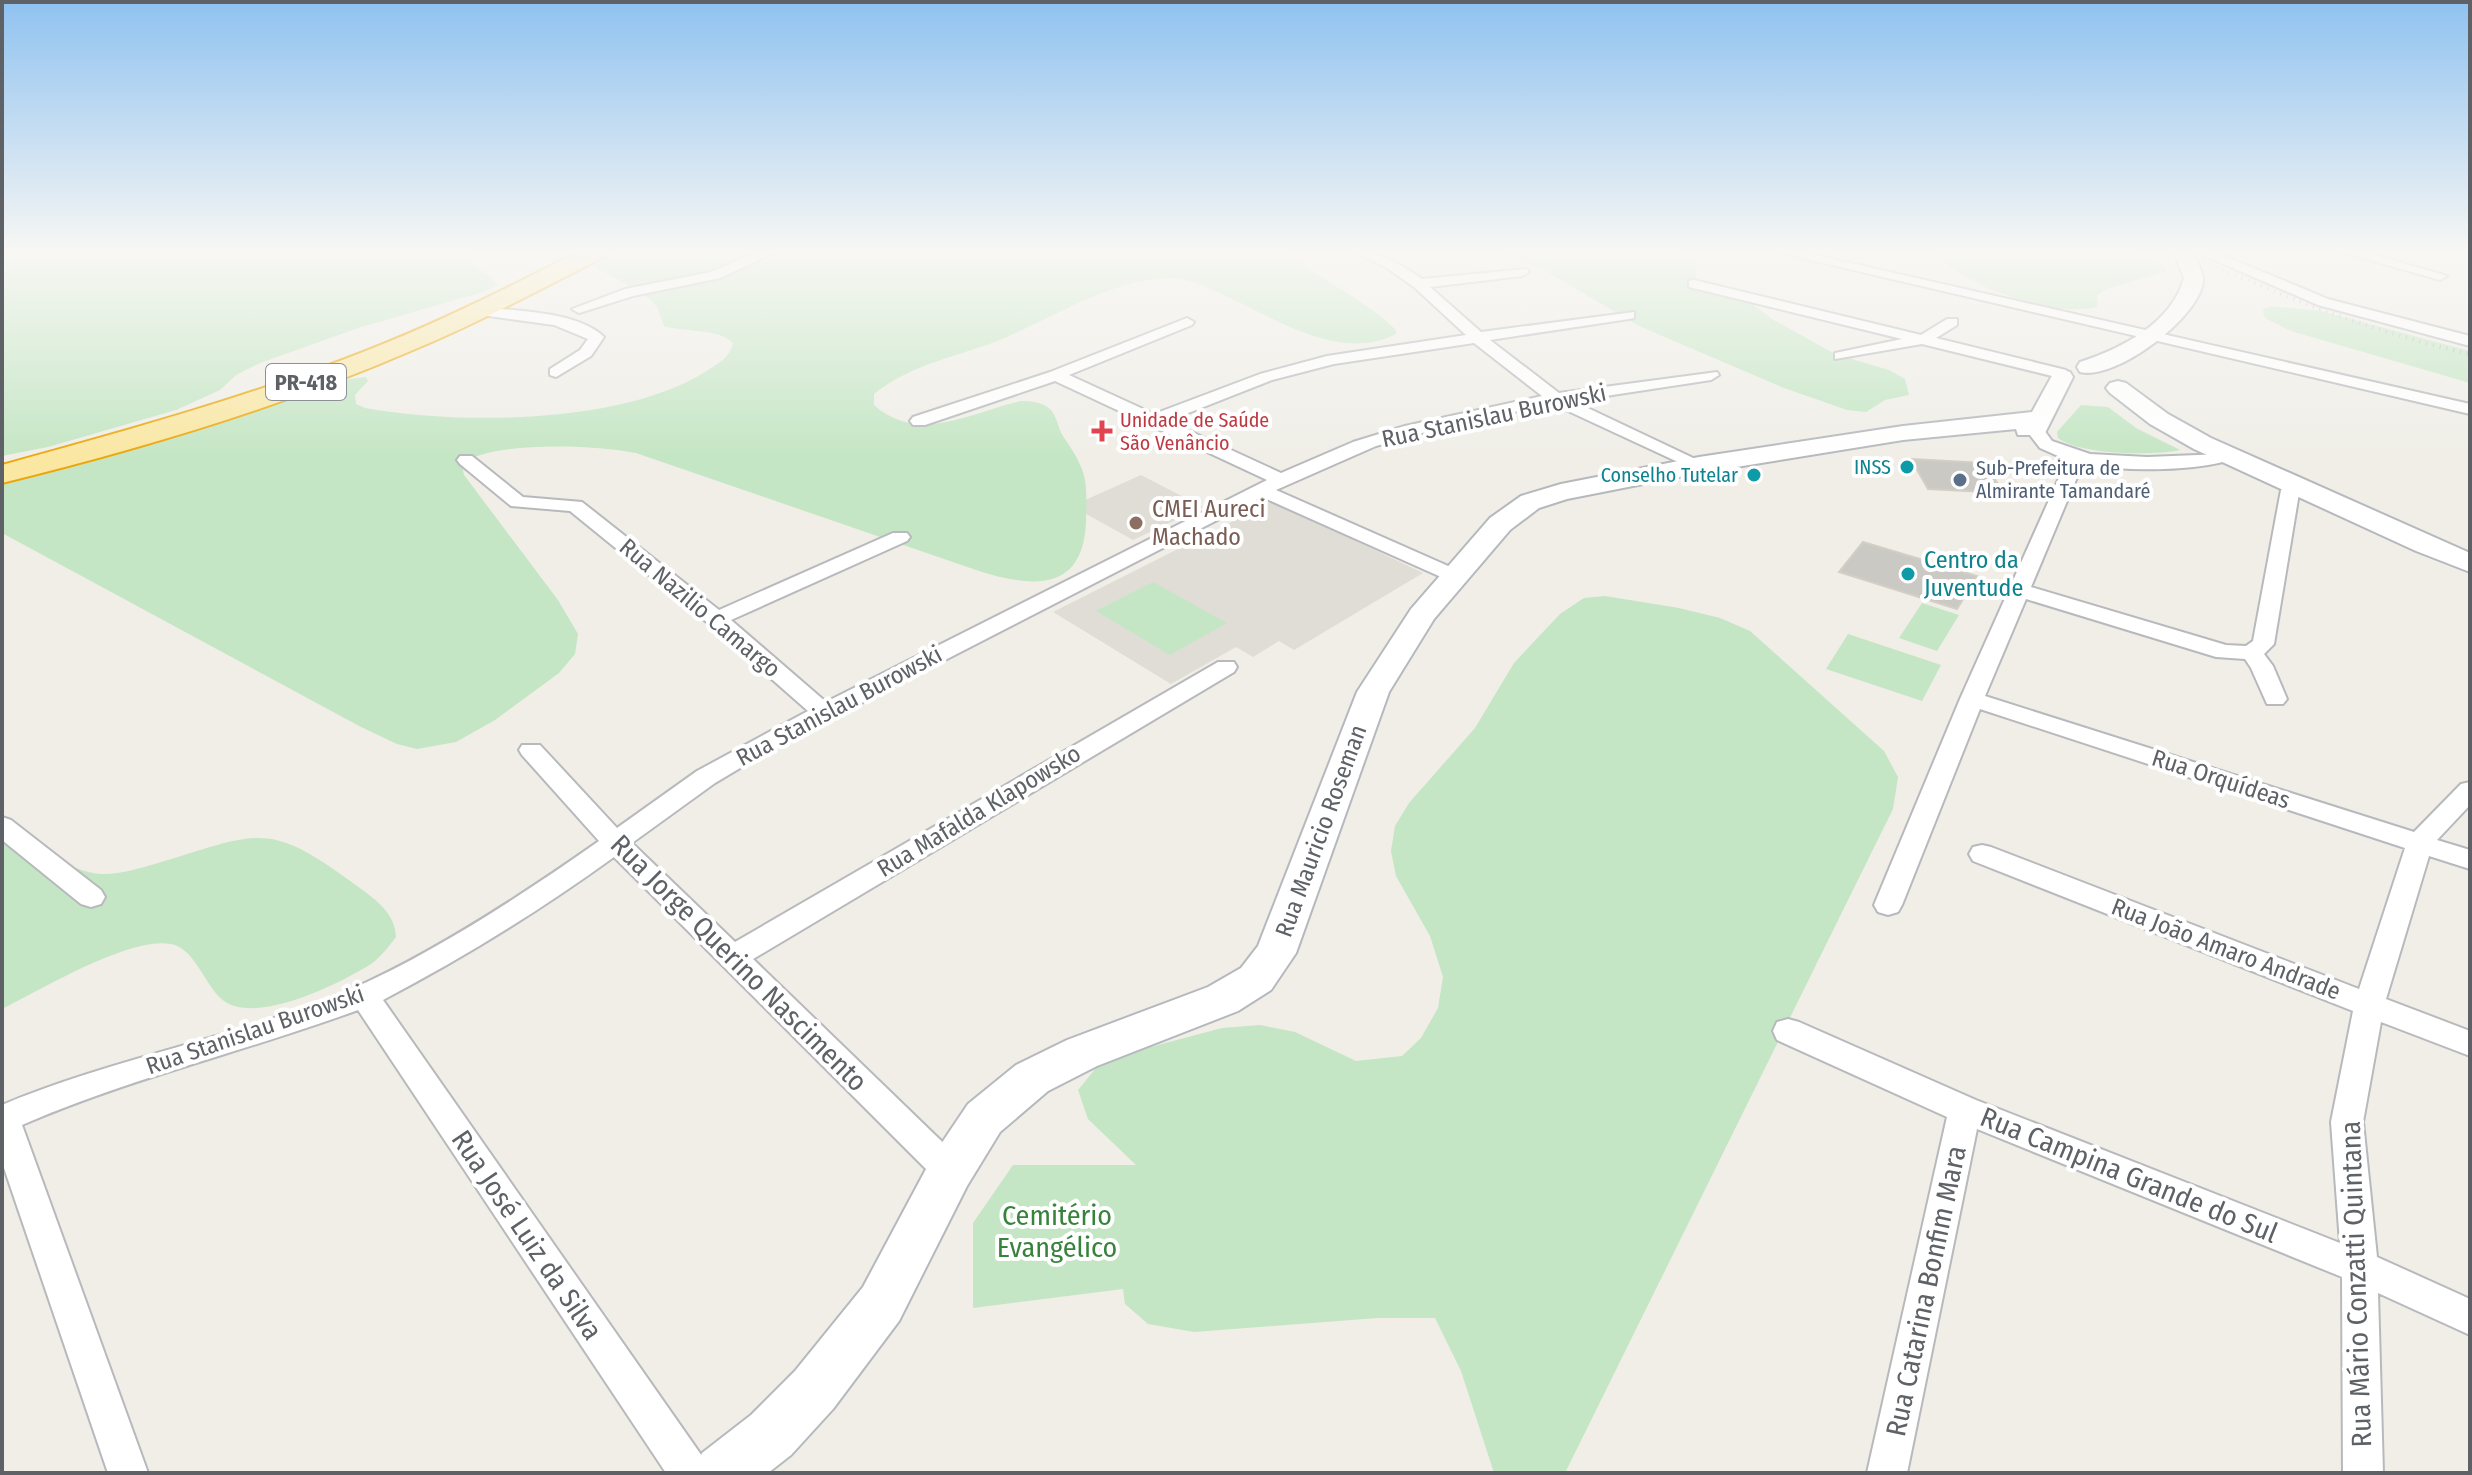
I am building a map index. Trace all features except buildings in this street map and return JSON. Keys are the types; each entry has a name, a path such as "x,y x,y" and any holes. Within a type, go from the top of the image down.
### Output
{"highway":[{"name":"PR-418","path":"2,474 239,405 380,355 457,321"}],"main road":[{"path":"2086,382 2161,337 2177,321"},
{"path":"2037,425 2086,382 2124,355 2161,337"},
{"path":"2086,382 2136,415 2217,458 2470,563"},
{"path":"2086,382 2177,432 2302,491"},
{"name":"Rua Mauricio Roseman","path":"722,1473 771,1435 814,1390 881,1304 950,1171 984,1118 1032,1078 1082,1053 1223,999 1256,979 1276,953 1373,692 1422,615 1500,524 1530,502 1561,492 1699,465 1903,433 2037,425"}],"street":[{"path":"543,321 586,330 596,337 595,345 556,372"},
{"path":"1459,321 1557,400 1699,465"},
{"path":"1155,420 1266,377 1333,359 1593,321"},
{"path":"1849,321 2086,382"},
{"path":"2089,321 2470,409"},
{"path":"2386,321 2470,341"},
{"path":"919,421 1056,375 1187,322"},
{"path":"1841,356 1925,339 1952,322"},
{"path":"1056,375 1155,420 1271,485 1457,577"},
{"name":"Rua Stanislau Burowski","path":"2,1118 61,1094 284,1025 364,996 420,967 539,896 617,844 706,777 823,712 1271,485 1368,443 1422,427 1557,400 1711,375"},
{"path":"2037,425 2049,446 2077,456 2114,462 2178,462 2217,458"},
{"path":"1888,905 1972,699 2077,456"},
{"name":"Rua Nazilio Camargo","path":"466,460 518,502 575,506 717,619 823,712"},
{"path":"2019,590 2224,652 2251,653 2263,644 2302,491"},
{"path":"717,619 900,537"},
{"path":"2251,653 2262,666 2275,699"},
{"name":"Rua Mafalda Klapowsko","path":"733,957 1226,667"},
{"name":"Rua Orquídeas","path":"1972,699 2470,860"},
{"name":"Rua Jorge Querino Nascimento","path":"531,750 617,844 950,1171"},
{"name":"Rua Mário Conzatti Quintana","path":"2363,1473 2360,1267 2347,1122 2369,1005 2420,842 2470,790"},
{"path":"2,826 91,897"},
{"name":"Rua João Amaro Andrade","path":"1982,854 2470,1044"},
{"name":"Rua José Luiz da Silva","path":"364,996 690,1473"},
{"name":"Rua Campina Grande do Sul","path":"1788,1031 1965,1110 2360,1267 2470,1317"},
{"name":"Rua Catarina Bonfim Mara","path":"1887,1473 1965,1110"},
{"path":"2,1118 128,1473"}],"shaded area":[{"name":"CMEI Aureci Machado","path":"1141,475 1203,507 1133,540 1072,506"},
{"path":"1273,501 1423,573 1294,650 1279,641 1253,657 1236,647 1171,684 1053,612"}],"green space":[{"path":"2,321 382,321 260,363 236,375 220,390 176,410 48,447 2,456"},
{"path":"662,321 1041,321 1007,337 904,375 874,394 874,405 891,417 909,423 927,424 964,418 1021,401 1040,403 1050,409 1084,476 1086,522 1083,545 1076,562 1065,573 1052,579 1036,581 999,577 636,453 546,446 477,456 462,464 464,475 558,600 578,634 575,654 559,673 495,720 456,742 417,749 397,744 361,727 2,533 2,485 349,379 366,377 368,381 355,395 356,404 365,408 447,417 540,416 630,402 670,389 718,363 726,357 733,343 709,332 664,326"},
{"path":"1277,321 1386,321 1396,330 1396,334 1375,342 1353,343 1308,334"},
{"path":"1630,321 1775,321 1835,354 1889,370 1905,379 1909,395 1885,400 1866,412 1847,410 1784,388"},
{"path":"2271,321 2358,321 2470,351 2470,383 2291,331"},
{"path":"2081,405 2108,407 2136,428 2180,450 2118,453 2068,444 2058,438 2057,432"},
{"path":"1153,582 1227,623 1170,655 1096,611"},
{"name":"Cemitério Evangélico","path":"1605,596 1679,608 1720,618 1750,631 1884,751 1898,777 1893,809 1565,1473 1494,1473 1461,1371 1435,1318 1377,1318 1194,1332 1148,1324 1125,1304 1123,1289 973,1308 973,1223 1013,1165 1136,1165 1088,1119 1078,1090 1096,1068 1139,1050 1222,1028 1260,1025 1295,1032 1356,1061 1402,1056 1421,1038 1438,1008 1443,977 1430,936 1396,876 1391,851 1395,826 1409,803 1475,728 1514,663 1560,614 1584,598"},
{"path":"1922,603 1959,615 1937,651 1899,638"},
{"path":"1848,634 1941,665 1922,701 1826,669"},
{"path":"2,819 62,861 76,868 103,874 136,869 246,839 265,838 283,842 303,850 375,900 392,920 396,937 378,958 357,972 299,999 277,1005 239,1007 224,1001 180,947 154,944 133,948 85,966 2,1009"}],"railway":[{"path":"2356,321 2470,354"}],"place":[{"name":"Unidade de Saúde São Venâncio","path":"1102,431"},
{"name":"INSS","path":"1907,467"},
{"name":"Conselho Tutelar","path":"1754,475"},
{"name":"Sub-Prefeitura de Almirante Tamandaré","path":"1960,480"},
{"name":"CMEI Aureci Machado","path":"1136,523"},
{"name":"Centro da Juventude","path":"1908,574"}]}
